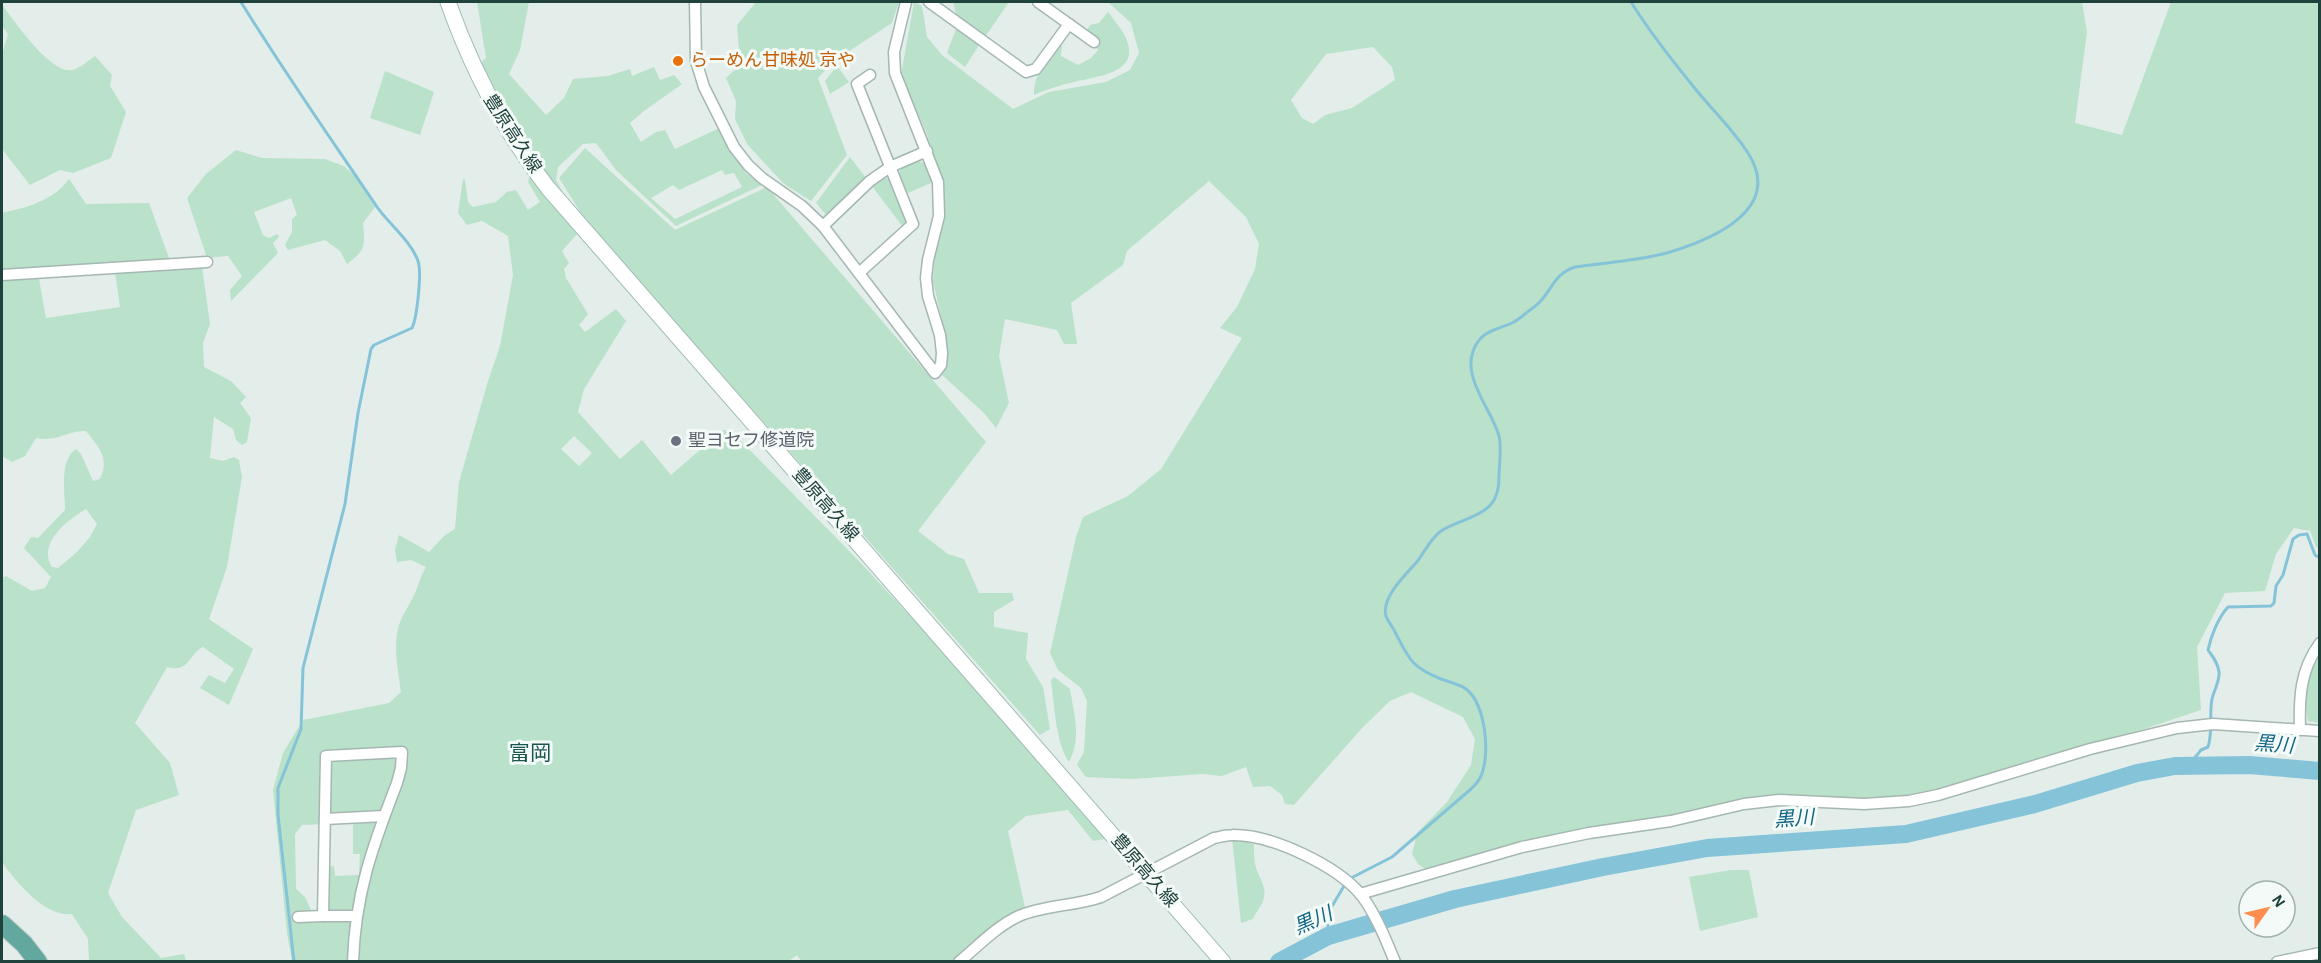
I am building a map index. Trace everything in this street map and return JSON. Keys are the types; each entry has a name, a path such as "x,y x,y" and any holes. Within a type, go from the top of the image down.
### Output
{"main road":[{"name":"豊原高久線","path":"448,2 483,88 503,124 548,188 1220,959"},
{"path":"2,924 24,944 38,962"}],"street":[{"path":"695,2 696,61 704,87 734,147 762,178 802,206 823,226 934,373 941,365 942,353 926,278 939,216 938,182 893,64 900,21 906,2"},
{"path":"929,2 1026,72 1036,69 1069,24"},
{"path":"1038,2 1094,42"},
{"path":"859,273 913,224 857,84 870,75"},
{"path":"823,226 870,181 890,167 927,151"},
{"path":"2,275 207,262"},
{"path":"2300,730 2301,679 2319,644"},
{"path":"1360,895 1522,847 1589,833 1671,821 1744,804 1779,800 1864,804 1909,801 1938,795 2090,749 2177,728 2213,724 2319,731"},
{"path":"323,916 326,756 402,752 397,783 362,882 356,916 353,962"},
{"path":"325,819 384,816"},
{"path":"959,962 1004,924 1019,916 1101,897 1214,838 1230,834 1249,836 1284,845 1304,854 1339,877 1360,895 1395,962"},
{"path":"298,917 356,916"},
{"path":"2277,962 2319,952"}],"green space":[{"path":"477,2 529,2 520,50 509,74 546,115 564,98 573,79 608,76 630,69 632,76 654,67 660,80 674,75 682,84 630,123 641,142 656,132 665,130 675,149 719,128 747,174 764,184 676,226 616,170 596,143 583,144 558,167 556,180 578,220 577,234 562,251 569,263 564,269 566,278 588,314 579,325 585,332 616,309 626,321 584,389 578,412 620,459 642,440 671,475 723,430 731,431 858,560 1037,753 1106,839 1093,841 1068,810 1026,816 1008,831 1025,907 997,923 953,961 802,962 797,955 787,962 292,961 287,933 273,790 283,753 303,720 389,703 401,692 396,639 400,622 426,567 411,560 397,562 395,550 399,535 429,552 444,536 455,529 459,482 500,346 513,275 508,236 482,221 467,225 458,213 463,179 468,202 473,207 496,202 507,192 516,190 528,210 540,202 528,182 535,157 518,134 479,64 486,58","holes":["722,170 725,175 734,173 742,187 675,219 651,198 673,185 679,190","574,436 592,453 579,466 561,449","353,823 353,854 360,854 359,875 335,876 334,866 327,867 322,910 311,910 305,897 296,889 295,834 302,825"]},
{"path":"756,2 899,2 892,23 834,61 818,78 847,155 811,201 784,184 747,144 735,119 736,101 726,78 740,65 737,25"},
{"path":"914,2 922,6 927,37 942,55 1013,109 1049,92 1106,82 1130,70 1139,53 1131,23 1108,2 2082,2 2087,32 2075,123 2122,135 2171,2 2319,2 2319,548 2316,547 2310,531 2294,528 2276,554 2265,591 2225,593 2197,647 2201,710 1960,784 1913,796 1864,800 1785,796 1428,871 1418,864 1412,854 1417,833 1447,802 1471,765 1475,739 1463,717 1411,692 1390,701 1363,727 1294,805 1285,804 1282,795 1270,786 1253,787 1246,767 1222,776 1203,774 1133,779 1086,777 1077,765 1084,752 1087,701 1081,688 1058,670 1050,653 1076,537 1083,517 1128,496 1161,469 1242,338 1220,328 1237,307 1255,269 1259,244 1246,217 1209,181 1127,251 1123,265 1071,303 1077,344 1064,344 1057,330 1005,319 999,356 1009,403 996,428 984,413 941,374 946,363 946,338 933,281 940,178 927,134 901,75","holes":["1373,47 1392,67 1395,80 1352,108 1325,115 1313,124 1302,118 1291,100 1326,54"]},
{"path":"953,2 1009,2 985,37 957,17"},
{"path":"2,5 33,45 53,64 72,70 95,56 112,75 110,86 126,112 111,158 73,173 60,170 30,185 2,149 2,55 8,34 2,26"},
{"path":"1108,12 1127,40 1129,54 1126,62 1120,68 1102,76 1059,86 1034,95 1039,73 1062,42 1061,56 1078,65 1091,58 1098,50 1086,32 1090,25 1099,23"},
{"path":"956,29 979,45 965,67 947,53"},
{"path":"837,66 849,82 830,94 825,81"},
{"path":"385,71 434,92 420,135 370,118"},
{"path":"585,148 675,230 767,187 986,442 918,531 948,554 964,559 979,593 1012,593 1014,600 994,612 994,627 1028,633 1026,659 1043,687 1050,729 1040,735 586,221 559,178"},
{"path":"236,150 262,158 325,159 344,166 355,176 375,207 363,223 364,242 358,255 347,264 340,251 325,240 288,250 285,245 292,232 292,219 297,215 291,198 254,212 263,235 269,238 278,234 279,237 273,243 278,253 231,301 230,290 242,276 228,256 207,258 187,198 206,174"},
{"path":"850,157 866,178 827,216 816,203"},
{"path":"917,161 925,163 933,182 908,193 899,174 901,168"},
{"path":"882,177 891,180 908,219 903,227 872,186"},
{"path":"69,179 86,204 149,203 172,266 202,267 210,324 203,343 204,367 231,381 246,397 240,403 251,418 247,442 242,445 236,440 233,429 214,417 210,458 223,461 234,457 239,460 242,477 227,567 209,619 253,649 229,705 200,688 209,675 225,683 234,669 203,647 180,668 167,667 135,723 170,763 179,795 136,810 108,893 122,917 161,958 184,954 186,961 89,961 88,939 72,914 62,914 42,905 23,888 2,862 2,578 6,576 32,591 45,588 51,577 24,548 31,537 38,538 65,510 64,477 71,454 76,449 81,454 93,481 100,479 104,465 99,448 86,431 50,439 36,438 25,456 12,462 2,456 2,213 39,202 63,187","holes":["114,265 120,307 46,318 37,268","86,509 97,524 90,537 58,568 52,567 48,558 51,541 63,526"]},
{"path":"2319,653 2319,723 2308,721 2306,694 2309,678"},
{"path":"1054,677 1070,689 1076,735 1069,762 1061,745 1056,723 1051,680"},
{"path":"1232,838 1254,844 1255,864 1265,893 1253,919 1241,923"},
{"path":"1731,870 1749,870 1758,917 1700,931 1689,877"}],"waterway":[{"path":"241,2 377,207 415,254 419,267 416,315 412,328 374,345 371,349 358,413 345,504 303,668 301,729 278,788 278,815 294,962"},
{"path":"1328,936 1328,913 1344,886 1353,877 1392,857 1471,789 1483,769 1485,731 1473,696 1463,687 1431,675 1417,666 1404,649 1386,616 1385,609 1390,594 1430,542 1441,531 1490,506 1497,494 1500,441 1472,376 1473,351 1483,336 1515,321 1540,302 1556,280 1567,270 1659,255 1705,239 1739,219 1750,206 1757,190 1757,173 1748,153 1668,55 1631,2"},
{"path":"2189,765 2201,750 2208,747 2212,699 2219,675 2216,663 2208,650 2221,616 2228,607 2271,606 2274,603 2276,586 2283,575 2293,539 2299,535 2307,534 2315,555 2320,558"},
{"name":"黒川","path":"1279,962 1328,936 1455,899 1603,867 1707,848 1906,834 2035,804 2137,773 2175,766 2249,765 2320,771"}],"place":[{"name":"らーめん甘味処 京や","path":"678,61"},
{"name":"聖ヨセフ修道院","path":"676,441"}],"district":[{"name":"富岡","path":"530,753"}]}
